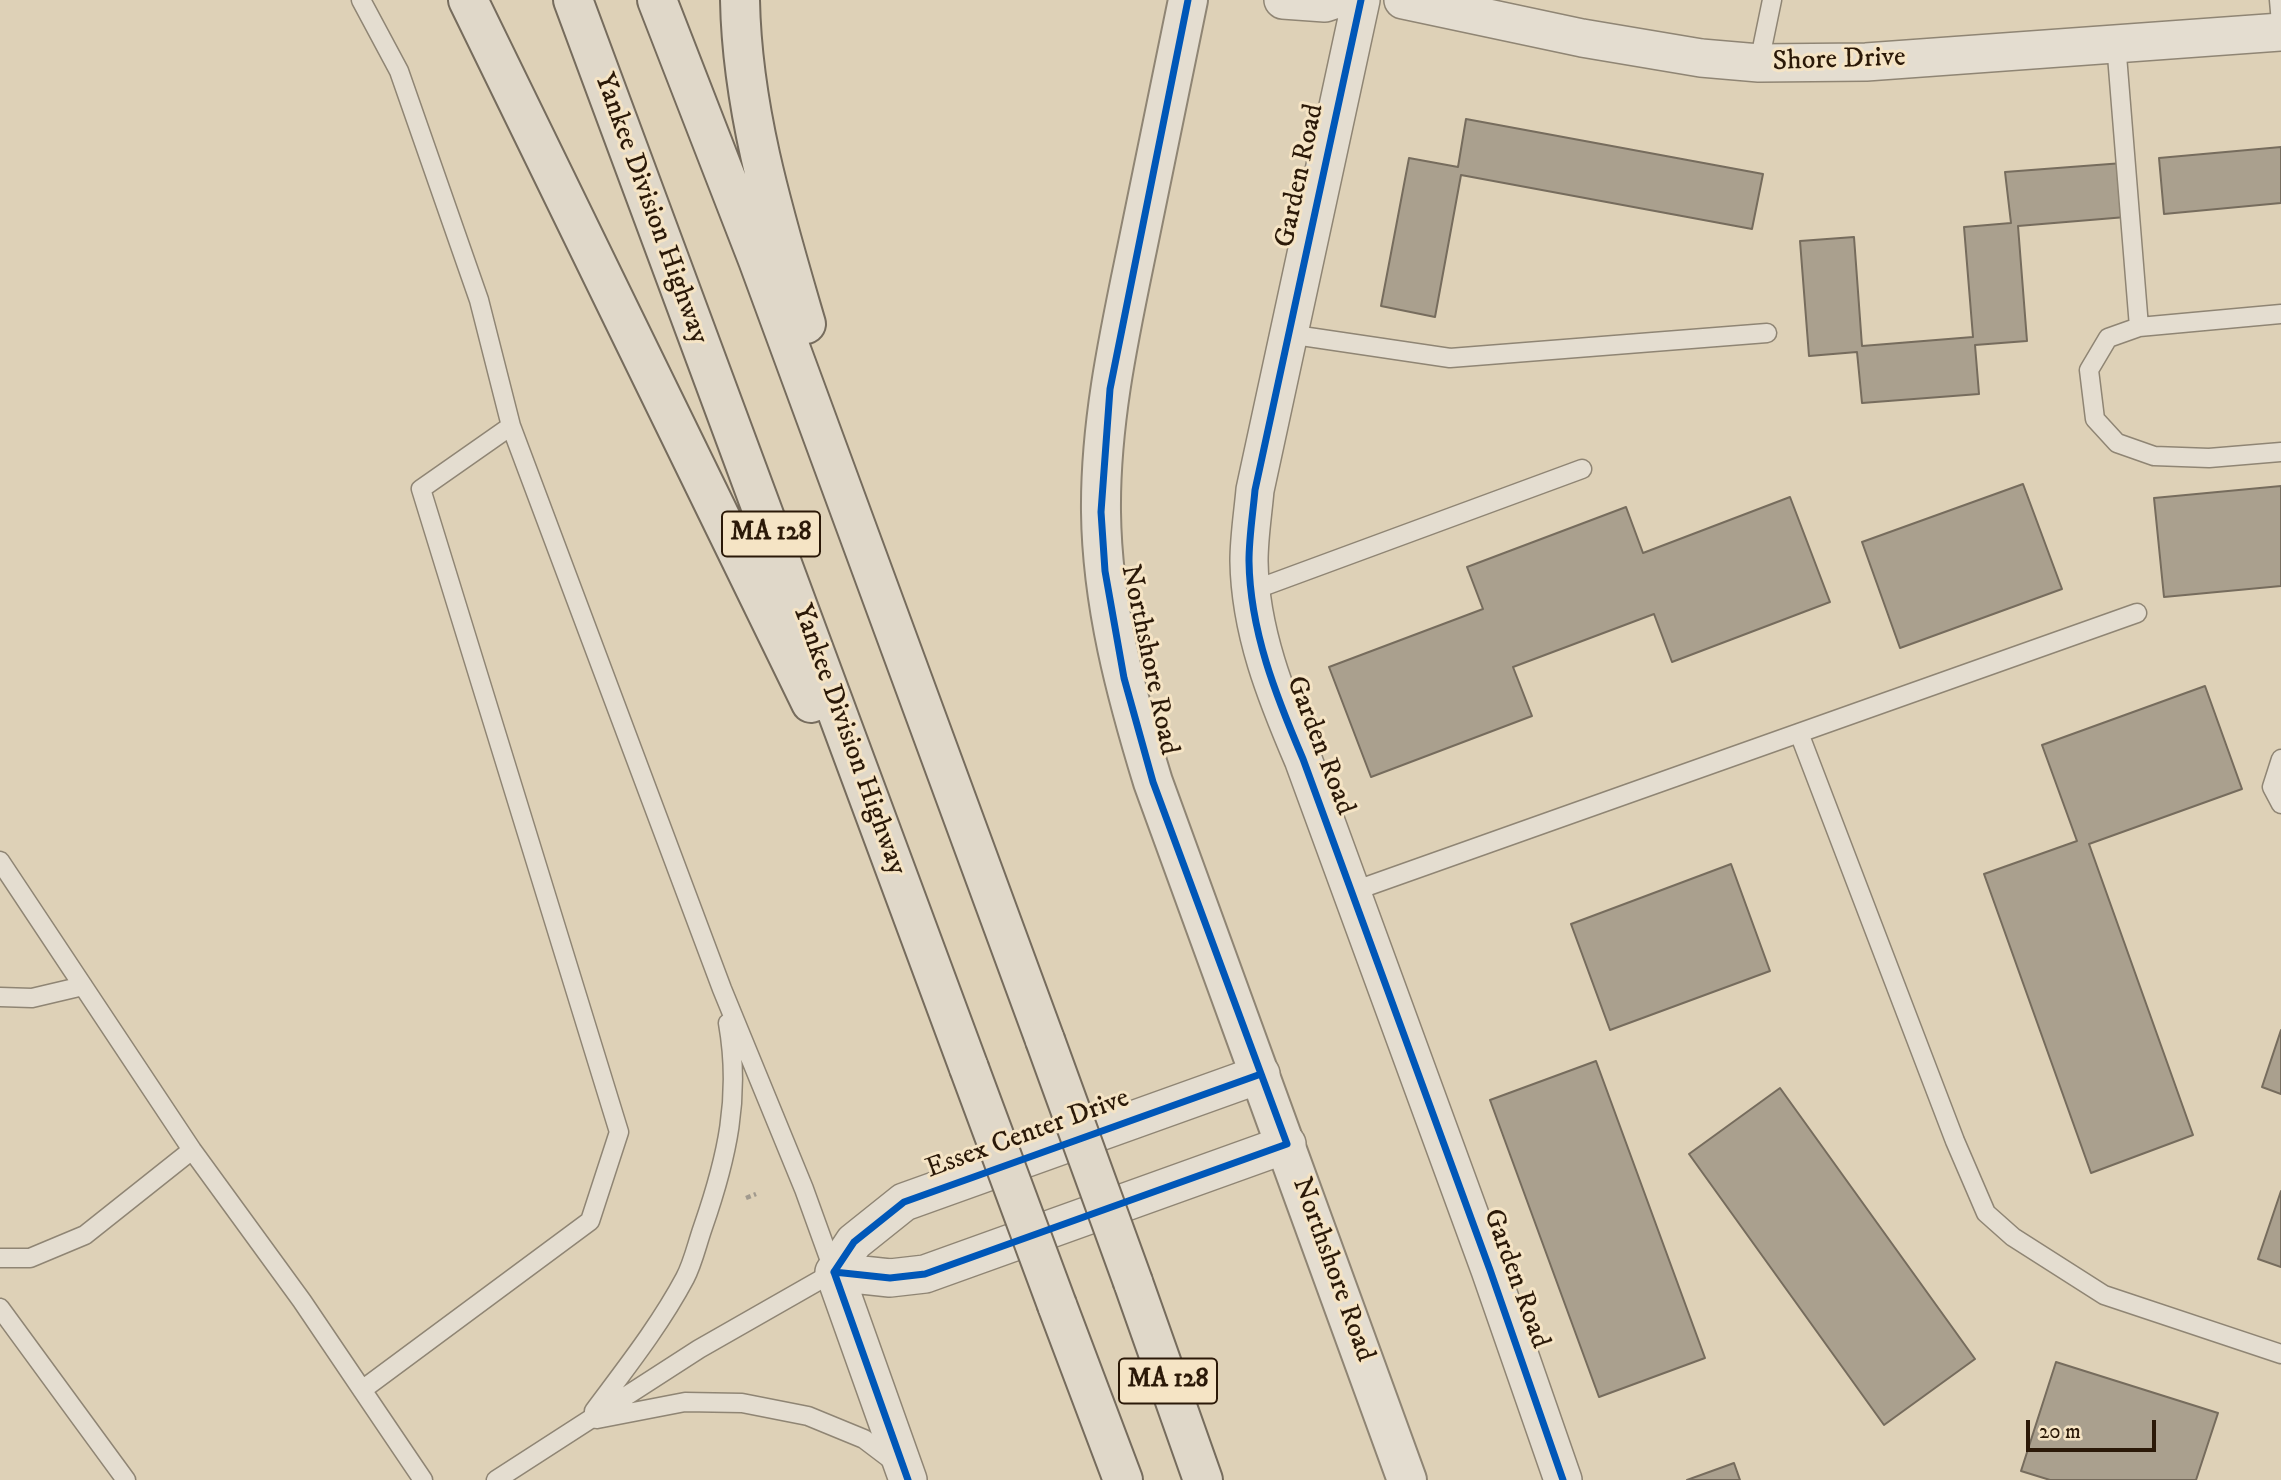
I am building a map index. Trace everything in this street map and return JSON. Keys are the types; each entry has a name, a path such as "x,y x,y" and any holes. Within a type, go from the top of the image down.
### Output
{"highway":[{"path":"468,0 909,906"},
{"name":"Yankee Division Highway","path":"573,0 1123,1480"},
{"name":"MA 128","path":"657,0 762,273 901,656 1045,1040 1203,1480"},
{"path":"740,0 741,38 750,101 774,213 901,656"}],"street":[{"name":"Northshore Road","path":"1188,0 1110,389 1101,512 1105,570 1124,678 1153,782 1287,1144 1407,1480"},
{"path":"1283,0 1325,3 1334,0"},
{"name":"Garden Road","path":"1361,0 1255,490 1249,559 1251,591 1261,645 1275,692 1490,1270 1563,1480"},
{"name":"Shore Drive","path":"1403,0 1583,38 1700,58 1759,63 1866,62 2281,32"},
{"name":"Essex Center Drive","path":"834,1272 854,1242 904,1202 1261,1074"},
{"path":"906,1475 834,1272 890,1278 925,1274 1287,1144"}],"lane":[{"path":"362,0 396,64 479,300 511,426 722,989 804,1189 834,1272 711,1342 496,1480"},
{"path":"1759,63 1772,0"},
{"path":"2279,0 2281,23"},
{"path":"2116,43 2139,327"},
{"path":"2281,314 2139,327 2108,338 2089,370 2095,419 2116,443 2154,456 2209,458 2281,452"},
{"path":"1288,334 1450,358 1767,333"},
{"path":"362,1390 590,1221 619,1132 421,489 511,426"},
{"path":"1251,591 1582,468"},
{"path":"1351,892 2137,613"},
{"path":"1799,733 1955,1141 1986,1213 2013,1237 2104,1295 2281,1354"},
{"path":"2280,804 2272,787 2281,759"},
{"path":"0,861 192,1150 423,1480"},
{"path":"0,997 32,998 83,986"},
{"path":"587,1421 646,1340 686,1276 712,1202 730,1136 735,1063 722,989"},
{"path":"0,1258 30,1258 85,1235 192,1150"},
{"path":"0,1308 126,1480"},
{"path":"587,1421 685,1402 742,1403 808,1416 864,1439 906,1475"}],"building":[{"path":"1466,119 1763,174 1752,229 1461,175 1435,317 1381,306 1409,158 1458,167"},
{"path":"2281,147 2281,203 2164,214 2159,158"},
{"path":"2123,163 2126,217 2018,226 2027,341 1975,345 1979,394 1862,403 1857,352 1809,356 1800,241 1854,237 1862,346 1973,337 1964,227 2011,223 2005,172"},
{"path":"2023,484 2062,589 1900,648 1862,542"},
{"path":"2281,486 2281,586 2164,597 2154,498"},
{"path":"1790,497 1830,602 1672,662 1654,614 1513,667 1532,716 1371,777 1329,667 1483,609 1467,567 1626,507 1643,553"},
{"path":"2205,686 2242,789 2089,844 2193,1135 2091,1173 1984,874 2077,841 2042,745"},
{"path":"1731,864 1770,971 1610,1030 1571,924"},
{"path":"2281,1030 2281,1094 2262,1087"},
{"path":"1596,1061 1705,1358 1599,1397 1490,1100"},
{"path":"1780,1088 1975,1359 1884,1425 1689,1154"},
{"path":"2281,1191 2281,1267 2258,1259"},
{"path":"2056,1362 2218,1413 2196,1480 2050,1480 2021,1471"},
{"path":"1734,1463 1740,1480 1687,1480"}],"cycle path":[{"path":"834,1272 890,1278 925,1274 1287,1144 1153,782 1124,678 1105,571 1101,512 1110,389 1188,0"},
{"path":"1361,0 1255,490 1249,552 1250,587 1259,638 1274,687 1303,759 1490,1270 1563,1480"},
{"path":"834,1272 854,1242 904,1202 1261,1074"},
{"path":"834,1272 908,1480"}]}
